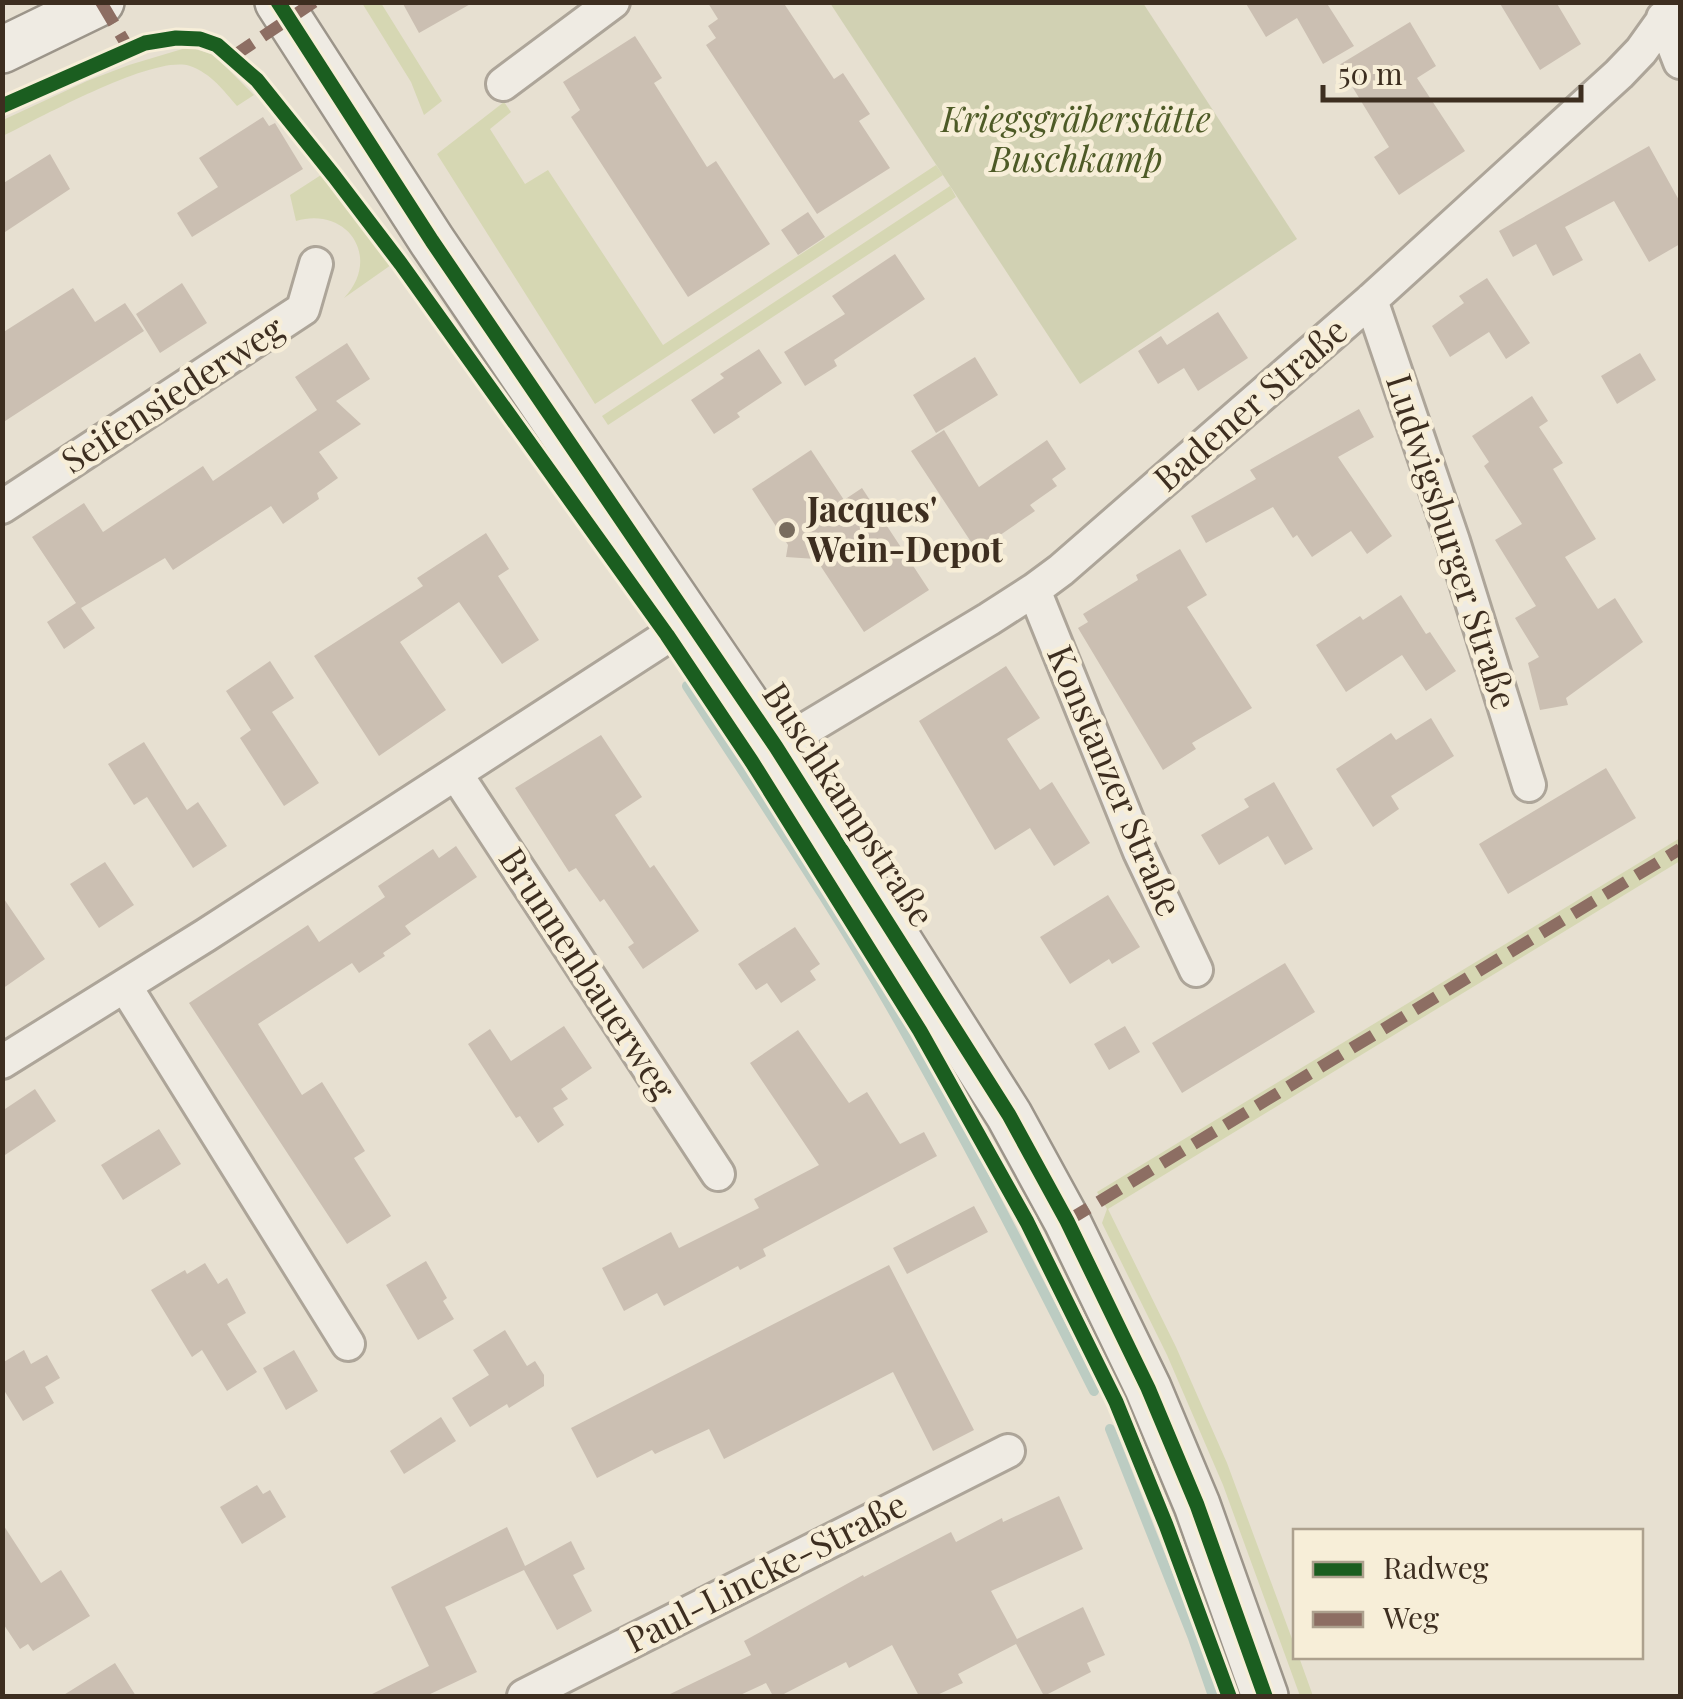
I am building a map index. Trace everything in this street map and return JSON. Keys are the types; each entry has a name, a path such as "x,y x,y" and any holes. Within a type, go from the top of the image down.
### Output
{"main road":[{"path":"2,50 101,2"},
{"name":"Buschkampstraße","path":"278,2 432,241 776,747 1008,1115 1067,1221 1148,1388 1197,1504 1265,1696"}],"street":[{"path":"503,84 613,2"},
{"path":"1670,10 1680,62"},
{"name":"Badener Straße","path":"776,747 1034,590 1071,562 1371,300 1619,74 1670,10"},
{"name":"Seifensiederweg","path":"2,507 304,310 316,264"},
{"name":"Ludwigsburger Straße","path":"1371,300 1453,541 1529,786"},
{"name":"Konstanzer Straße","path":"1034,590 1140,852 1196,970"},
{"path":"2,1062 692,620"},
{"name":"Brunnenbauerweg","path":"456,774 718,1174"},
{"path":"125,986 348,1344"},
{"name":"Paul-Lincke-Straße","path":"524,1696 1008,1450"}],"green space":[{"path":"362,3 381,3 442,101 424,115 411,82"},
{"name":"Kriegsgräberstätte Buschkamp","path":"830,3 1143,3 1297,239 1080,384"},
{"path":"189,47 214,55 254,95 237,106 205,73 190,66 173,65 125,78 3,136 3,120 87,81"},
{"path":"504,102 511,112 490,129 525,184 548,170 663,345 936,165 943,175 595,404 437,154"},
{"path":"321,175 391,265 344,298 360,267 354,239 331,221 296,221 290,195"},
{"path":"950,186 956,197 608,425 602,416"},
{"path":"1680,838 1680,861 1108,1209 1176,1347 1227,1463 1293,1642 1293,1659 1300,1659 1313,1696 1300,1696 1223,1485 1167,1355 1102,1223 1107,1209 1097,1192"}],"building":[{"path":"402,2 474,2 419,33"},
{"path":"783,2 834,79 843,73 870,114 859,121 890,168 817,214 706,45 716,38 708,26 718,19 708,3"},
{"path":"1245,2 1326,2 1354,46 1323,64 1297,18 1266,37"},
{"path":"1499,2 1556,2 1581,44 1540,70"},
{"path":"1410,22 1436,66 1417,78 1465,151 1399,195 1374,157 1389,147 1339,65"},
{"path":"635,36 662,78 654,83 707,167 716,161 770,244 688,297 571,117 580,110 563,82"},
{"path":"263,117 269,126 275,123 303,169 192,237 177,213 218,187 199,158"},
{"path":"1649,146 1680,202 1680,244 1649,262 1614,201 1565,227 1583,260 1553,276 1536,244 1513,257 1499,231"},
{"path":"50,154 70,189 2,234 2,184"},
{"path":"808,212 825,237 798,255 781,230"},
{"path":"895,254 925,299 834,360 837,366 805,386 784,352 845,314 832,296"},
{"path":"1487,278 1530,343 1506,359 1489,332 1450,357 1432,326 1464,303 1459,296"},
{"path":"182,283 207,323 160,353 136,314"},
{"path":"73,288 95,322 125,303 144,331 2,423 2,333"},
{"path":"1218,312 1248,358 1198,391 1184,368 1158,384 1138,351 1161,336 1167,345"},
{"path":"347,343 370,379 336,401 361,424 319,452 338,478 317,493 319,499 283,524 271,506 173,570 165,558 81,608 95,628 64,649 47,622 76,603 32,537 84,503 103,532 203,466 213,481 317,410 295,377"},
{"path":"759,349 782,383 714,434 691,400 724,378 720,374"},
{"path":"1640,353 1656,380 1617,404 1601,376"},
{"path":"975,357 998,395 936,433 913,395"},
{"path":"1532,396 1548,421 1539,427 1563,463 1553,469 1596,539 1565,557 1598,609 1615,598 1643,642 1566,698 1568,705 1540,710 1528,663 1539,657 1515,618 1536,606 1495,540 1522,524 1484,466 1489,462 1472,436"},
{"path":"1359,409 1374,437 1338,457 1392,536 1367,554 1351,531 1312,557 1297,535 1293,538 1273,507 1206,543 1191,516 1256,479 1250,470"},
{"path":"944,430 979,487 1047,440 1066,469 1052,479 1057,486 1030,505 1035,511 977,551 911,451"},
{"path":"811,450 844,500 862,488 929,590 864,632 816,559 786,557 788,545 752,489"},
{"path":"486,533 509,569 498,576 539,640 502,664 459,602 400,642 446,710 379,756 314,656 423,586 417,578"},
{"path":"1180,549 1207,595 1187,607 1252,708 1192,743 1196,749 1163,770 1078,628 1088,622 1083,614"},
{"path":"1401,595 1456,671 1426,691 1402,655 1346,692 1316,645"},
{"path":"270,661 294,698 272,712 319,783 284,806 240,738 251,730 226,691"},
{"path":"1006,666 1040,718 1007,739 1040,790 1052,782 1090,843 1054,866 1030,828 995,850 919,721"},
{"path":"1431,718 1454,756 1391,796 1399,809 1373,827 1336,769 1391,733 1396,740"},
{"path":"601,735 642,797 615,815 699,931 643,969 628,947 634,943 604,899 600,902 576,868 569,872 515,788"},
{"path":"144,742 187,810 198,802 227,846 193,868 147,797 134,805 108,764"},
{"path":"1606,768 1636,818 1508,894 1479,844"},
{"path":"1274,782 1313,849 1285,865 1268,836 1219,865 1201,835 1249,807 1244,799"},
{"path":"456,846 477,877 405,926 411,934 383,953 385,956 359,973 352,963 258,1024 302,1095 322,1082 365,1151 354,1158 391,1216 347,1244 189,1003 308,925 319,942 385,897 378,886 433,849 439,858"},
{"path":"105,862 134,905 99,928 70,884"},
{"path":"1108,895 1140,947 1112,964 1109,959 1070,984 1040,937"},
{"path":"2,896 45,959 2,989"},
{"path":"795,927 820,964 810,971 816,980 781,1003 767,983 756,990 738,964"},
{"path":"1285,963 1315,1012 1182,1093 1152,1043"},
{"path":"564,1026 592,1068 561,1089 568,1099 553,1108 564,1125 538,1143 520,1116 516,1118 468,1044 490,1029 511,1061"},
{"path":"1125,1026 1140,1052 1109,1070 1094,1044"},
{"path":"798,1030 849,1103 867,1092 900,1144 924,1132 937,1156 763,1249 766,1256 740,1270 738,1266 664,1306 657,1293 624,1311 602,1268 671,1232 679,1248 759,1208 754,1199 819,1165 750,1063"},
{"path":"35,1089 56,1121 2,1157 2,1111"},
{"path":"159,1129 181,1164 123,1200 101,1165"},
{"path":"974,1206 988,1232 907,1274 893,1248"},
{"path":"426,1261 454,1319 418,1340 386,1285"},
{"path":"205,1263 218,1284 227,1278 246,1313 227,1324 257,1372 227,1391 202,1350 192,1357 151,1290"},
{"path":"889,1265 974,1430 933,1451 893,1372 724,1459 709,1429 655,1454 652,1450 597,1478 571,1428"},
{"path":"505,1330 527,1366 535,1361 544,1375 544,1386 470,1427 452,1398 489,1375 473,1350"},
{"path":"24,1350 31,1364 47,1355 60,1378 45,1387 54,1403 23,1421 2,1387 2,1363"},
{"path":"294,1350 318,1391 286,1410 263,1368"},
{"path":"441,1417 456,1441 404,1474 390,1451"},
{"path":"257,1485 263,1494 270,1490 286,1517 242,1544 220,1507"},
{"path":"1059,1496 1083,1549 991,1591 1017,1639 1083,1607 1105,1655 1087,1663 1091,1672 1044,1696 1016,1644 958,1674 963,1683 935,1696 919,1696 892,1645 849,1668 846,1662 780,1696 773,1696 766,1683 738,1696 666,1696 751,1655 744,1641 863,1575 951,1532 956,1542 1002,1518 1003,1522"},
{"path":"2,1523 41,1583 61,1570 90,1616 33,1651 28,1644 20,1649 2,1622"},
{"path":"507,1527 525,1566 571,1541 585,1569 573,1575 592,1611 557,1630 524,1570 445,1607 477,1672 426,1696 368,1696 429,1666 391,1587"},
{"path":"115,1663 136,1696 62,1696"}],"waterway":[{"path":"687,686 884,996 981,1171 1094,1391"},
{"path":"1110,1429 1213,1696"}],"marked path":[{"path":"101,2 129,49"},
{"path":"232,57 314,2"},
{"path":"1067,1221 1680,849"}],"cycle path":[{"path":"278,2 432,241 776,747 1009,1115 1067,1221 1148,1388 1197,1505 1265,1696"},
{"path":"2,106 145,43 200,39 217,45 257,80 334,176 667,635 752,762 920,1031 1027,1222 1116,1402 1229,1696"}],"place":[{"name":"Jacques' Wein-Depot","path":"787,530"}]}
